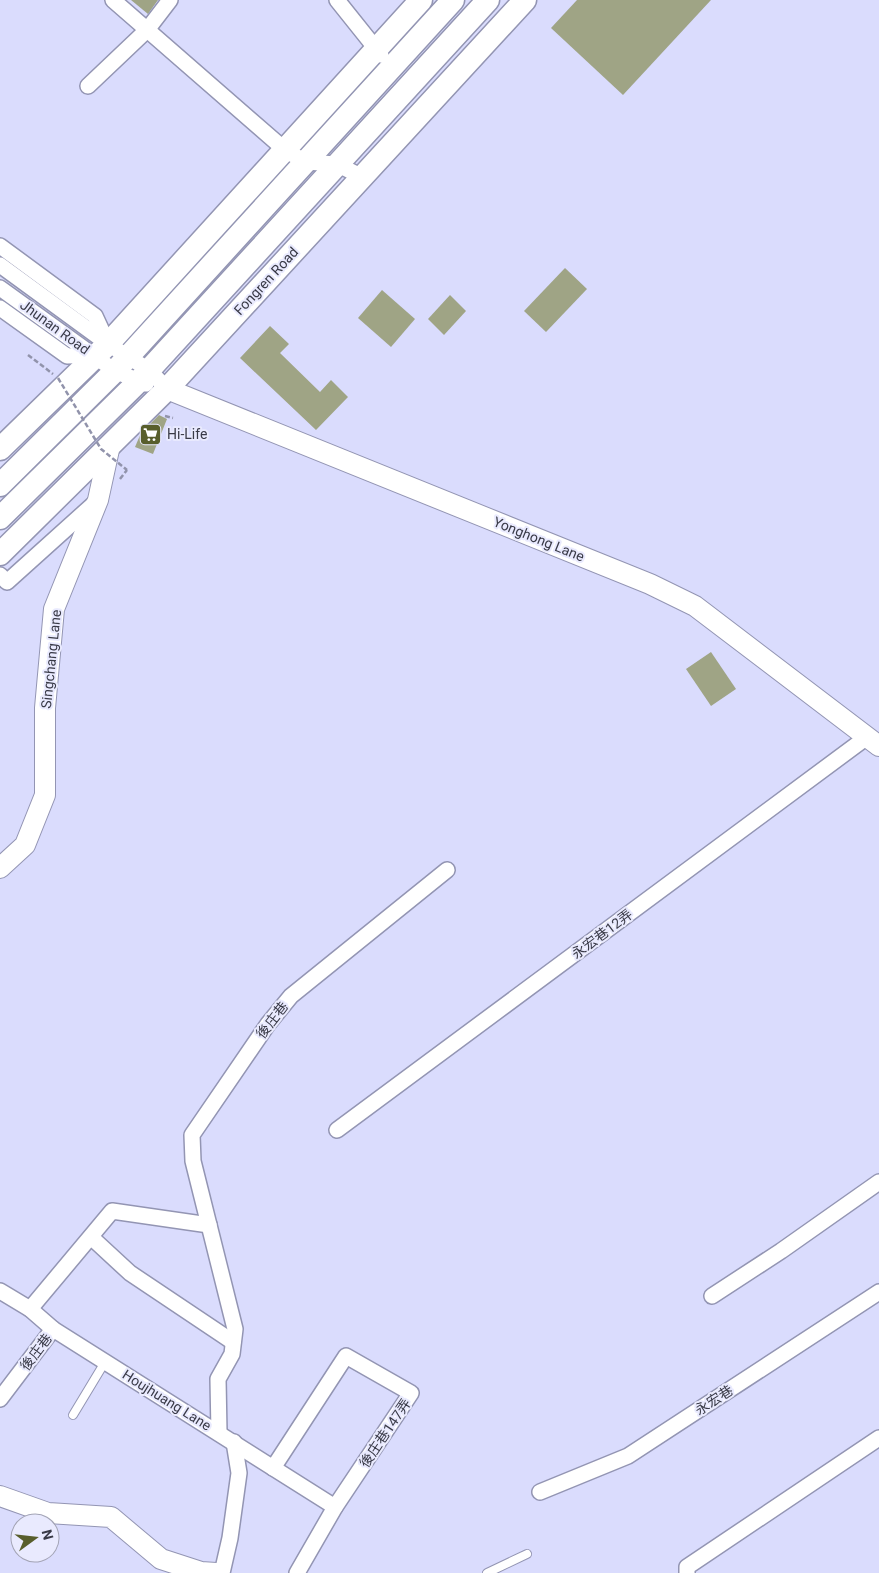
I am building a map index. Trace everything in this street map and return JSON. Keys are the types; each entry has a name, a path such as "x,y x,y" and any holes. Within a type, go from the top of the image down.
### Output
{"main road":[{"path":"0,448 101,349 421,0"},
{"path":"0,485 122,363 453,0"},
{"name":"Fongren Road","path":"0,518 144,376 488,0"},
{"name":"Fongren Road","path":"0,554 167,389 525,0"}],"street":[{"path":"113,0 284,149 305,162 337,164 362,177"},
{"path":"88,86 147,30 170,0"},
{"path":"337,0 391,68"},
{"name":"Jhunan Road","path":"0,246 95,316 101,349"},
{"name":"Jhunan Road","path":"0,265 101,349"},
{"name":"Jhunan Road","path":"0,288 144,376"},
{"name":"Jhunan Road","path":"0,308 67,356 101,349"},
{"path":"101,349 167,389"},
{"name":"Yonghong Lane","path":"167,389 650,584 695,606 873,742"},
{"name":"Singchang Lane","path":"0,868 25,845 46,795 45,708 54,609 98,500 110,445"},
{"path":"0,575 7,582 98,500"},
{"name":"永宏巷12弄","path":"337,1130 873,742"},
{"name":"後庄巷","path":"219,1433 218,1379 232,1354 235,1329 192,1161 192,1135 268,1024 291,996 448,870"},
{"path":"712,1296 781,1251 879,1182"},
{"path":"30,1310 112,1211 209,1225"},
{"path":"91,1237 130,1273 233,1342"},
{"name":"Houjhuang Lane","path":"0,1291 30,1310 53,1329 335,1507"},
{"name":"永宏巷","path":"540,1492 628,1456 879,1292"},
{"name":"後庄巷","path":"0,1399 53,1329"},
{"name":"後庄巷147弄","path":"273,1468 346,1356 411,1393 335,1507 297,1573"},
{"path":"687,1573 687,1567 879,1438"},
{"path":"222,1573 230,1538 239,1473 234,1442"},
{"path":"0,1496 48,1513 111,1517 161,1559 201,1572 216,1573"}],"lane":[{"path":"73,1415 105,1362"},
{"path":"487,1573 527,1554"}],"path":[{"path":"28,355 58,378 101,449 127,470"}],"building":[{"path":"131,0 158,0 148,14"},
{"path":"577,0 711,0 623,95 551,28"},
{"path":"565,268 587,289 546,332 524,311"},
{"path":"382,290 415,319 391,347 358,318"},
{"path":"450,295 466,311 444,335 428,319"},
{"path":"270,326 289,344 280,353 320,392 331,380 348,397 316,430 240,358"},
{"name":"Hi-Life","path":"159,415 167,419 153,454 135,447 141,433"},
{"path":"711,652 736,689 711,706 686,669"}],"place":[{"name":"Hi-Life","path":"151,434"}]}
